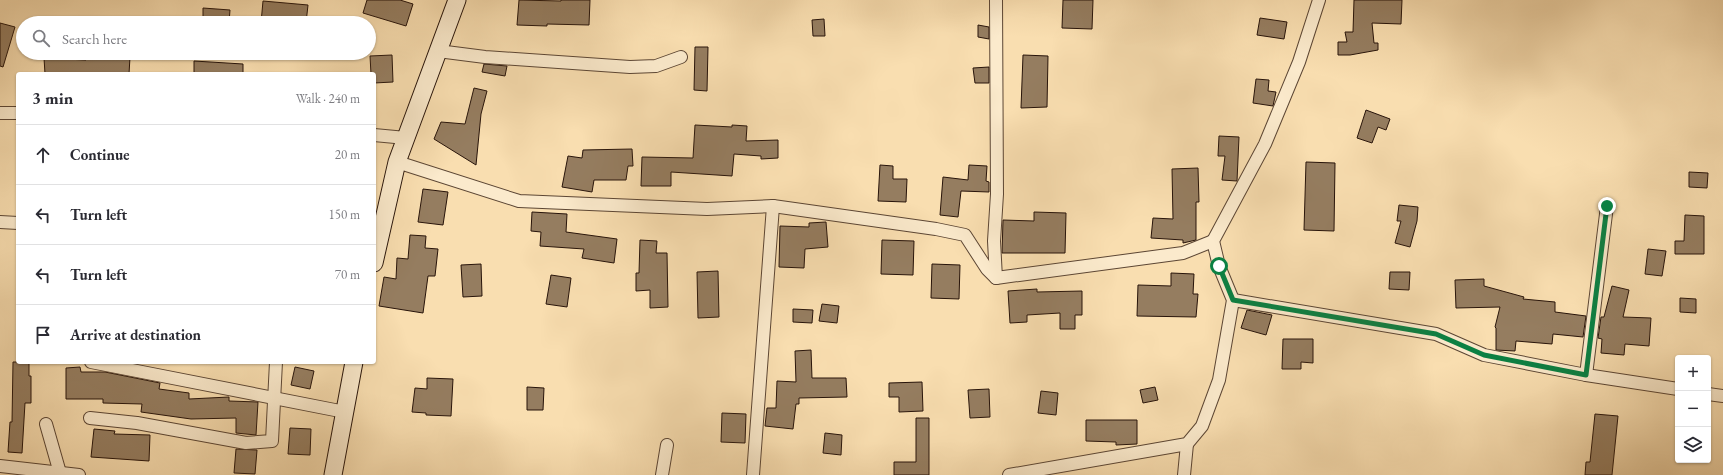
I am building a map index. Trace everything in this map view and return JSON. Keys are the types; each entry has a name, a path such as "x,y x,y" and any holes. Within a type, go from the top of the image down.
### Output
{"main road":[{"path":"376,254 397,162 457,0"},
{"path":"333,475 354,364"}],"street":[{"path":"996,0 997,194 994,241 996,278"},
{"path":"996,278 1183,253 1213,241 1265,144 1299,62 1319,0"},
{"path":"438,51 485,57 630,67 656,66 680,57"},
{"path":"0,113 16,113"},
{"path":"376,135 406,138"},
{"path":"397,162 519,201 707,209 773,206 936,229 965,235 987,269 996,278"},
{"path":"753,475 773,206"},
{"path":"1586,375 1607,206"},
{"path":"0,222 16,223"},
{"path":"1184,475 1187,444 1202,426 1219,380 1233,300 1219,266 1213,241"},
{"path":"1233,300 1436,334 1484,355 1586,375 1675,390"},
{"path":"101,364 345,412"},
{"path":"90,418 136,423 246,443 272,441 276,364"},
{"path":"1711,394 1723,396"},
{"path":"46,424 60,473"},
{"path":"1009,475 1187,444"},
{"path":"662,475 667,445"},
{"path":"0,466 79,475"}],"building":[{"path":"367,0 400,0 413,4 406,26 363,13"},
{"path":"519,0 590,0 589,25 517,25"},
{"path":"1063,0 1093,0 1092,29 1062,28"},
{"path":"1354,0 1402,0 1401,24 1372,23 1374,43 1378,43 1378,50 1350,55 1338,55 1338,42 1347,42 1345,32 1353,32"},
{"path":"263,1 308,5 307,16 262,16"},
{"path":"203,8 230,10 230,16 203,16"},
{"path":"1260,18 1287,22 1284,39 1257,35"},
{"path":"824,19 825,36 813,36 812,20"},
{"path":"0,23 15,27 3,67 0,66"},
{"path":"978,25 989,27 989,39 978,37"},
{"path":"695,47 708,47 707,91 694,90"},
{"path":"392,55 393,82 376,83 376,72 371,72 370,60 376,60 376,56"},
{"path":"1023,55 1048,56 1047,107 1021,108"},
{"path":"44,60 130,60 129,72 45,72"},
{"path":"194,61 243,64 243,72 194,72"},
{"path":"484,64 507,66 505,76 482,72"},
{"path":"989,67 989,83 975,83 973,68"},
{"path":"1256,79 1269,80 1268,91 1276,92 1273,106 1253,103"},
{"path":"474,88 487,91 481,114 476,165 434,139 441,122 465,124"},
{"path":"1366,110 1390,119 1386,130 1378,127 1372,143 1357,138"},
{"path":"695,125 732,127 732,125 747,126 746,141 778,140 778,158 761,159 761,156 734,154 732,176 671,172 671,186 641,186 642,157 693,158"},
{"path":"1219,136 1239,137 1237,181 1222,180 1225,156 1218,156"},
{"path":"632,149 633,166 628,166 626,180 594,180 592,192 562,187 568,156 582,158 583,150"},
{"path":"1306,162 1335,163 1334,231 1304,230"},
{"path":"880,165 893,166 893,179 907,179 906,202 878,201"},
{"path":"969,165 987,166 986,181 989,182 989,192 961,191 958,217 940,215 943,177 968,180"},
{"path":"1198,168 1199,202 1196,202 1196,240 1183,243 1183,240 1151,238 1153,218 1173,219 1172,169"},
{"path":"1689,172 1708,173 1707,188 1689,187"},
{"path":"423,189 448,192 443,225 418,222"},
{"path":"1399,205 1418,207 1417,221 1410,247 1395,243 1401,221 1397,221"},
{"path":"532,212 567,214 566,232 617,239 614,263 582,258 584,249 540,246 541,232 531,231"},
{"path":"1034,212 1066,213 1065,253 1002,253 1003,220 1034,221"},
{"path":"1685,215 1704,216 1704,254 1675,254 1675,241 1684,241"},
{"path":"826,222 828,247 805,249 804,268 779,267 780,226 809,227 809,223"},
{"path":"410,235 426,236 425,248 438,249 435,276 428,276 423,313 379,306 384,277 396,279 397,258 408,259"},
{"path":"640,240 657,241 656,253 667,253 668,307 650,308 650,290 636,291 636,273 639,273"},
{"path":"882,240 914,241 913,275 881,274"},
{"path":"1648,249 1666,251 1662,276 1645,274"},
{"path":"481,264 482,296 463,297 461,265"},
{"path":"932,264 960,265 959,299 931,298"},
{"path":"718,271 719,317 698,318 697,272"},
{"path":"1390,272 1410,272 1409,290 1389,289"},
{"path":"1171,273 1194,274 1193,294 1198,294 1196,317 1137,316 1138,285 1171,286"},
{"path":"551,275 571,278 567,307 546,304"},
{"path":"1484,279 1484,286 1524,297 1523,299 1555,302 1555,312 1586,316 1583,337 1553,334 1552,344 1516,341 1515,351 1496,350 1495,327 1500,307 1456,308 1455,280"},
{"path":"1612,286 1629,290 1623,317 1651,318 1649,346 1625,344 1624,355 1601,353 1602,339 1598,338 1601,317 1604,317"},
{"path":"1037,289 1037,292 1082,291 1082,315 1075,315 1075,329 1060,329 1060,313 1027,315 1027,322 1010,323 1008,291"},
{"path":"1680,298 1696,299 1696,313 1680,312"},
{"path":"822,304 839,306 837,323 819,321"},
{"path":"793,309 813,310 812,323 793,322"},
{"path":"1247,310 1272,315 1266,335 1241,328"},
{"path":"1283,339 1313,339 1313,363 1301,362 1301,369 1282,369"},
{"path":"811,350 812,378 846,378 847,397 799,398 799,404 796,404 793,429 765,426 767,408 776,408 777,381 796,382 795,351"},
{"path":"13,362 16,362 16,364 29,364 29,376 31,376 31,403 25,403 22,453 8,452 10,422 12,422"},
{"path":"80,367 81,372 105,372 160,383 159,389 189,393 189,399 229,397 229,401 258,402 256,435 236,433 236,418 191,419 141,412 142,404 103,403 103,399 66,399 66,368"},
{"path":"295,367 314,371 310,389 291,385"},
{"path":"427,378 453,379 451,416 426,415 426,413 412,412 415,388 427,389"},
{"path":"922,382 923,411 899,412 899,397 889,397 889,383"},
{"path":"527,387 544,388 543,410 527,410"},
{"path":"1155,387 1158,400 1143,403 1140,390"},
{"path":"989,389 990,417 970,418 968,390"},
{"path":"1041,391 1058,393 1056,415 1038,413"},
{"path":"722,413 746,414 745,443 721,442"},
{"path":"1595,414 1618,416 1612,475 1585,475 1586,462 1590,462"},
{"path":"916,418 929,418 929,475 894,475 894,462 916,462"},
{"path":"1086,420 1137,420 1137,444 1116,445 1116,442 1086,441"},
{"path":"290,428 311,429 310,455 288,454"},
{"path":"94,429 115,431 114,434 150,435 149,461 91,457"},
{"path":"825,433 842,435 841,455 823,453"},
{"path":"236,449 257,450 255,474 234,473"}],"route":[{"path":"1219,266 1233,300 1436,334 1484,355 1586,375 1607,206"}]}
